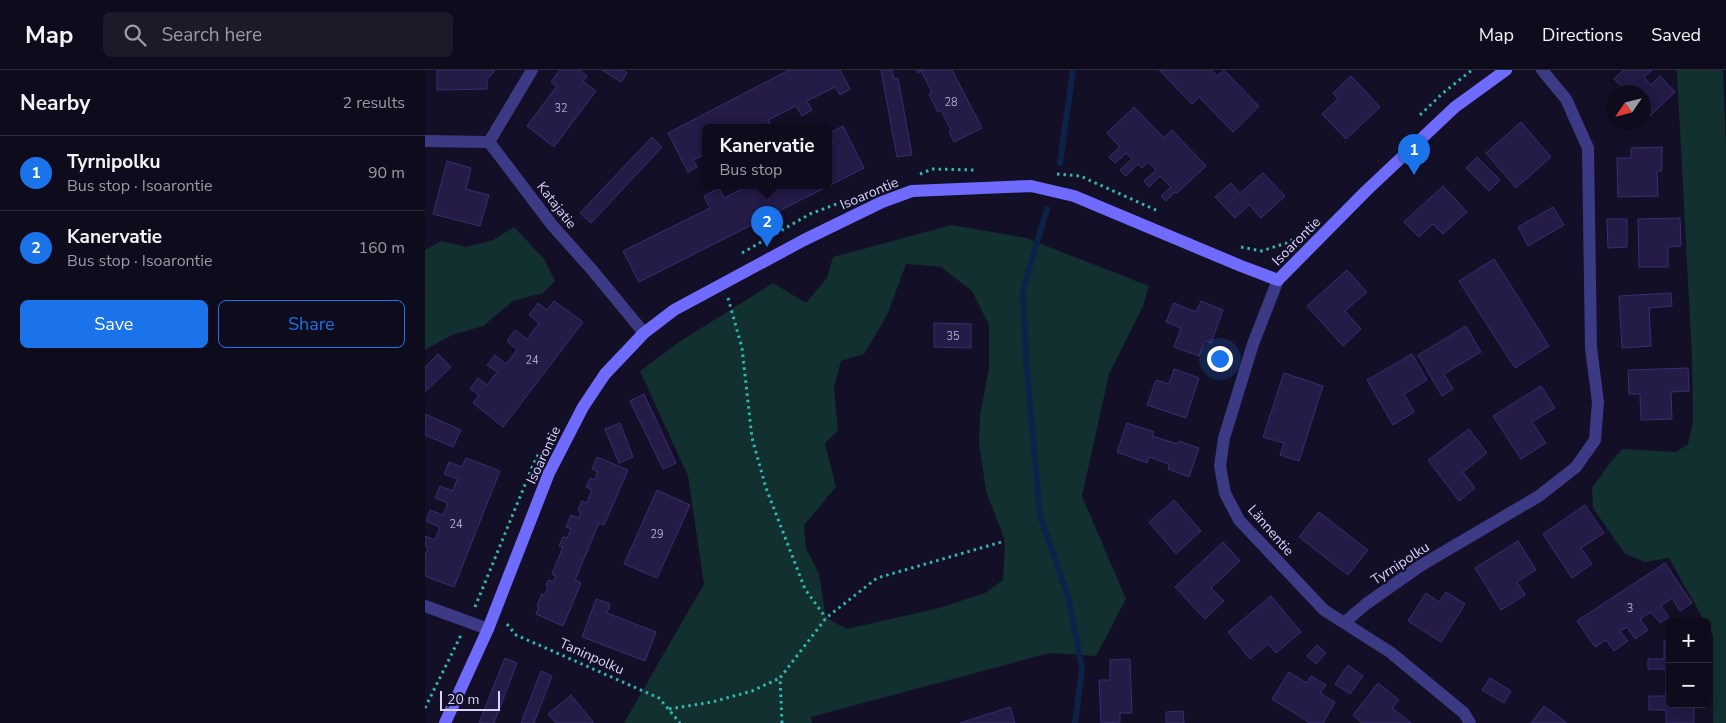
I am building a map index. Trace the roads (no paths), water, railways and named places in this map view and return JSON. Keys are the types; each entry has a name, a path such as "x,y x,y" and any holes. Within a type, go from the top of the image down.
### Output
{"street":[{"path":"425,141 489,142 532,70"},
{"name":"Isoarontie","path":"445,723 488,629 549,473 583,407 605,374 644,334 674,310 804,240 897,195 912,191 932,190 1031,186 1073,196 1278,280 1366,191 1455,108 1506,70"},
{"name":"Tyrnipolku","path":"1345,622 1366,604 1420,566 1539,496 1576,466 1595,440 1598,402 1591,348 1588,148 1566,99 1542,70"},
{"name":"Katajatie","path":"489,142 552,225 593,271 644,334"},
{"name":"Lännentie","path":"1278,280 1253,344 1223,438 1220,466 1225,494 1239,520 1324,610 1390,652 1464,714 1470,723"},
{"path":"425,606 488,629"}],"waterway":[{"path":"1060,163 1073,70"},
{"path":"1047,209 1023,290 1026,359 1040,516 1068,596 1082,668 1075,723"}],"place":[{"name":"Tyrnipolku","path":"1414,175"},
{"name":"Kanervatie","path":"767,247"}]}
